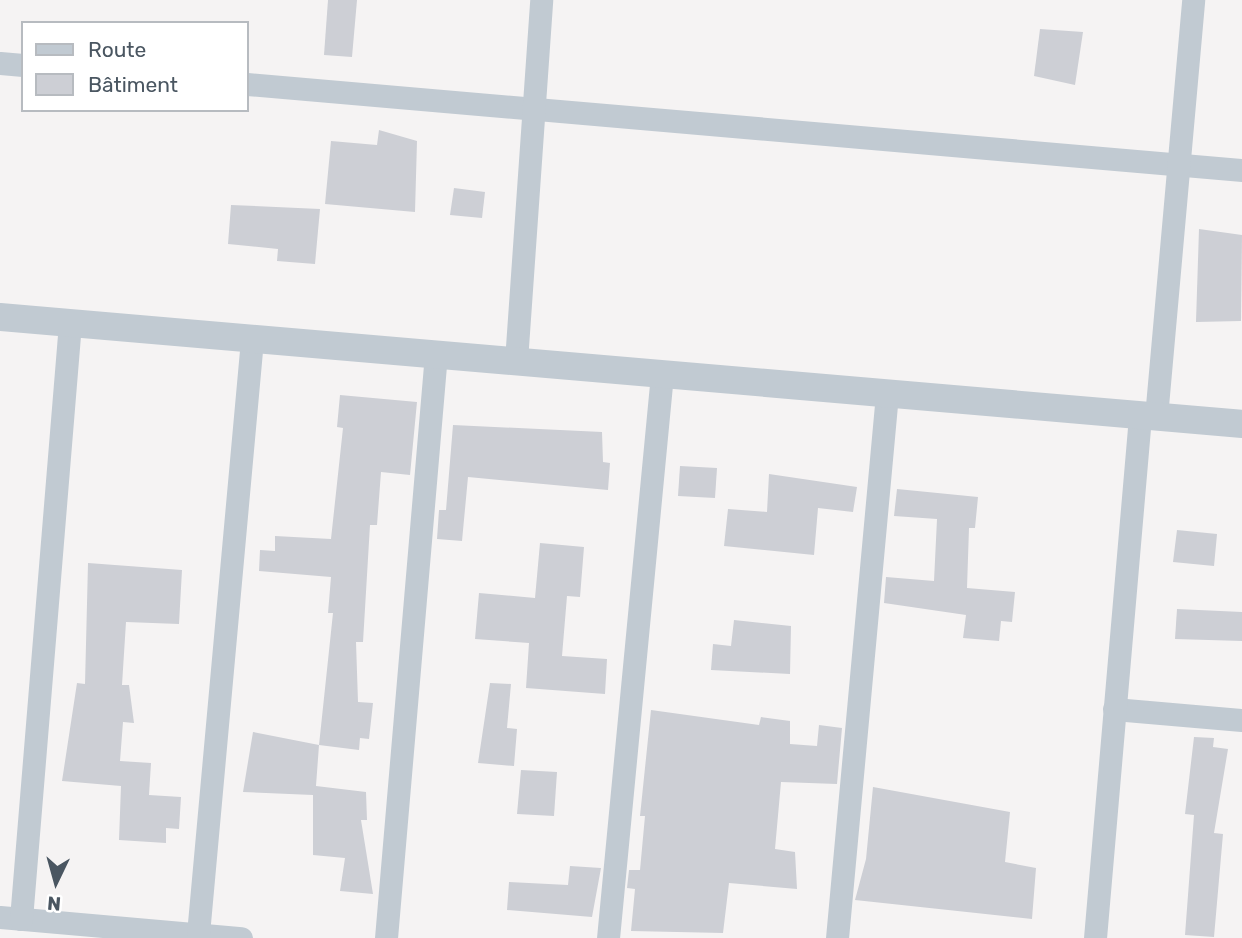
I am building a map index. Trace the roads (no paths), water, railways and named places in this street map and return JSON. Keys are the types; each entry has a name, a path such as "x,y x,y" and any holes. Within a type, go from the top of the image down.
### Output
{"street":[{"path":"516,360 541,0"},
{"path":"1095,938 1114,709 1178,165 1193,0"},
{"path":"0,63 21,65"},
{"path":"248,84 1242,170"},
{"path":"0,317 1242,424"},
{"path":"70,323 11,918 241,938"},
{"path":"198,934 252,339"},
{"path":"386,938 436,354"},
{"path":"608,938 662,374"},
{"path":"837,938 887,394"},
{"path":"1114,709 1242,720"}]}
